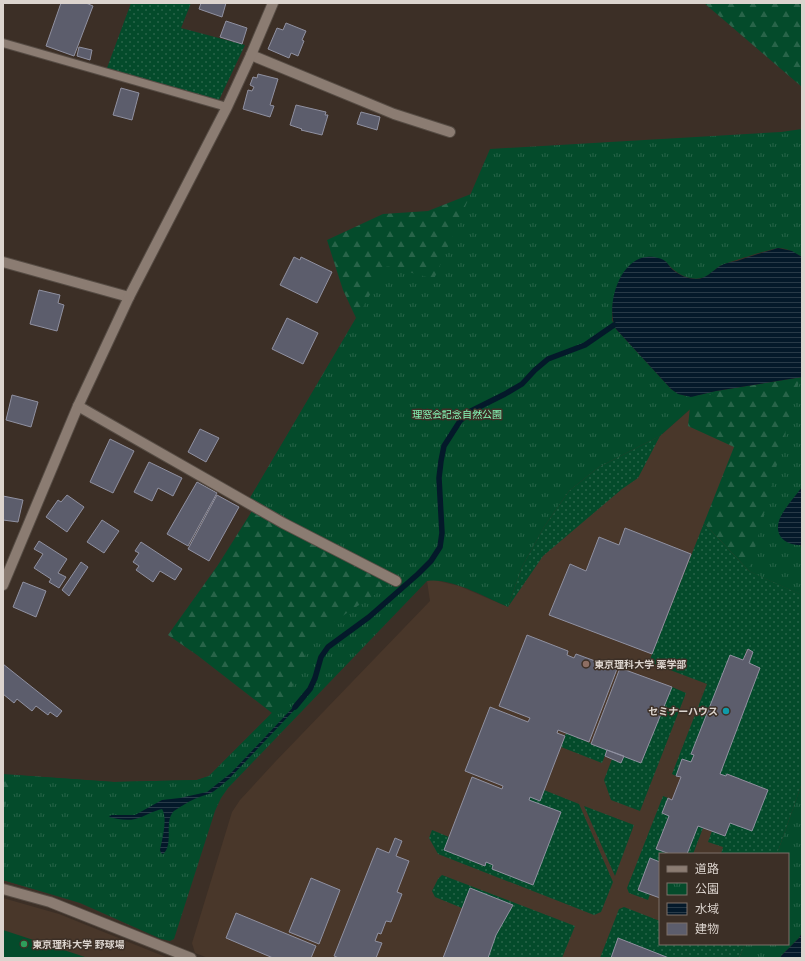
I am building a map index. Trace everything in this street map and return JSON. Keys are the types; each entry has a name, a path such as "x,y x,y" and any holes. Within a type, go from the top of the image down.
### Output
{"street":[{"path":"3,585 78,406 129,297 227,107 273,3"},
{"path":"251,55 394,114 450,132"},
{"path":"3,262 129,297"},
{"path":"78,406 194,474 283,523 396,581"},
{"path":"3,889 50,902 191,958"}],"lane":[{"path":"3,44 227,107"}],"shaded area":[{"name":"東京理科大学 薬学部","path":"800,377 749,571 802,595 802,783 777,853 659,853 659,945 745,945 739,958 208,958 195,953 192,943 232,812 240,800 275,762 430,601 427,581 434,580 459,586 508,607 522,567 660,436 696,404"},
{"path":"3,898 59,914 168,958 3,958"}],"green space":[{"path":"131,3 191,3 181,28 245,45 219,100 107,68"},
{"path":"704,3 802,3 802,87"},
{"name":"理窓会記念自然公園","path":"802,129 802,257 791,251 779,248 724,264 705,277 693,279 677,272 665,261 613,301 612,320 616,329 671,389 677,393 688,396 716,391 696,404 660,436 599,467 569,491 544,527 522,567 508,607 457,585 446,582 427,581 228,788 215,811 174,939 170,941 161,939 80,903 3,880 3,814 13,775 114,782 197,780 209,776 277,708 292,687 309,645 318,632 382,590 397,576 250,498 387,266 434,279 490,149 781,132"},
{"path":"471,194 651,221 441,529 231,773 41,891 3,880 3,774 114,782 197,780 209,776 272,713 197,655 168,635 218,565 257,503 250,498 356,318 343,290 327,240 383,214 428,211"},
{"path":"800,377 802,377 802,487 781,517 800,546 802,545 802,595 749,571"},
{"path":"802,377 802,487 781,517 800,546 802,545 802,595 749,571 704,523 734,447 688,426 691,397 716,391"},
{"path":"660,436 638,478 622,489 543,556 508,607 522,567 544,527 569,491 599,467"},
{"path":"704,523 749,571 802,595 802,783 777,853 721,853 723,847 708,842 712,831 725,836 730,823 768,790 728,774 726,776 720,774 760,668 749,663 753,652 747,649 743,660 730,655 692,754 694,755 691,762 682,759 676,776 672,774 707,684 649,662"},
{"path":"672,687 686,693 640,811 611,800 604,780 612,759 621,763 624,756 641,763"},
{"path":"566,733 607,750 602,763 561,747"},
{"path":"802,783 802,933 780,958 739,958 745,945 789,945 789,853 777,853"},
{"path":"544,790 579,804 613,882 601,912 594,915 438,854 429,838 432,830 449,837 444,850 484,866 486,862 493,865 492,869 533,885 529,800 530,797"},
{"path":"663,796 668,798 662,813 669,816 656,848 668,853 659,853 659,862 650,859 638,889 650,894 648,900 629,893 627,888"},
{"path":"584,806 634,825 615,876"},
{"path":"698,826 703,828 693,853 687,853"},
{"path":"442,875 575,926 562,958 488,958 470,888 462,908 435,897 432,891 438,879"},
{"path":"624,907 659,921 659,945 745,945 739,958 669,958 618,938 611,958 600,958 619,909"},
{"name":"東京理科大学 野球場","path":"3,930 88,958 3,958"}],"water":[{"path":"778,248 792,251 802,257 802,377 716,391 691,397 678,394 671,389 616,329 612,309 617,286 622,275 629,266 637,260 649,257 659,258 665,261 678,274 693,279 700,279 724,264"},
{"path":"802,487 802,545 796,545 781,538 778,528 781,516 785,509"},
{"path":"299,701 301,703 229,779 209,794 192,800 173,812 169,822 168,845 163,854 160,850 165,823 162,809 132,820 122,820 109,817 111,815 135,815 162,800 207,792 231,773"},
{"path":"802,933 802,958 780,958 799,938"}],"building":[{"path":"61,3 86,3 93,6 74,56 46,46"},
{"path":"201,3 226,3 222,17 199,9"},
{"path":"226,21 247,28 242,44 220,37"},
{"path":"286,23 306,31 298,56 291,53 289,58 268,49 277,28 283,30"},
{"path":"79,47 92,50 90,60 77,56"},
{"path":"258,74 278,79 270,105 274,106 270,117 243,109 248,90 252,91 254,87 250,85 253,77 257,78"},
{"path":"121,88 139,93 132,120 113,115"},
{"path":"296,105 326,112 325,115 328,115 322,135 301,130 302,129 290,125"},
{"path":"361,112 380,117 377,130 357,124"},
{"path":"294,257 300,260 301,257 332,272 317,303 280,285"},
{"path":"39,290 60,295 58,303 64,305 57,331 30,324"},
{"path":"287,318 318,333 303,364 272,349"},
{"path":"12,395 38,402 31,427 6,420"},
{"path":"200,429 219,438 206,462 188,452"},
{"path":"110,439 134,451 113,493 90,482"},
{"path":"149,462 182,478 173,496 158,488 152,501 134,492"},
{"path":"197,482 217,493 188,546 167,534"},
{"path":"67,495 84,507 67,532 46,517 58,500 61,502"},
{"path":"217,495 239,507 209,561 188,549"},
{"path":"3,496 23,500 18,522 3,520"},
{"path":"102,520 119,531 104,553 87,542"},
{"path":"625,528 691,554 652,654 549,615 570,564 586,571 599,537 619,545"},
{"path":"39,541 67,559 58,573 66,577 59,588 49,582 51,579 34,568 43,554 34,549"},
{"path":"141,542 182,569 175,580 160,571 153,582 136,570 139,566 133,562 139,553 135,551"},
{"path":"81,562 88,567 69,596 62,590"},
{"path":"23,582 46,591 36,617 13,607"},
{"path":"527,635 568,651 567,655 574,658 576,654 617,669 589,742 558,730 557,733 565,736 540,801 530,797 529,800 561,812 533,885 492,869 493,865 486,862 485,866 444,850 472,777 502,789 503,786 465,771 490,707 528,722 530,718 499,706"},
{"name":"セミナーハウス","path":"748,649 753,652 749,663 760,668 720,774 726,776 727,774 768,790 752,831 730,823 725,836 698,826 687,853 667,853 656,849 669,816 662,813 668,798 672,800 681,777 676,776 682,759 691,762 694,755 691,754 730,655 743,660"},
{"path":"3,664 62,711 57,717 50,712 48,715 36,706 32,711 17,699 14,703 3,694"},
{"path":"620,668 672,687 641,763 591,744"},
{"path":"607,750 624,756 621,763 605,756"},
{"path":"395,838 402,841 396,856 409,861 397,892 402,894 391,922 386,921 381,934 378,933 375,941 382,943 376,958 339,958 334,956 377,848 389,853"},
{"path":"650,858 659,862 659,898 638,890"},
{"path":"311,878 340,890 319,944 289,932"},
{"path":"470,888 513,905 496,935 488,958 443,958"},
{"path":"236,913 316,946 311,958 273,958 226,938"},
{"path":"618,938 669,958 611,958"}],"waterway":[{"path":"295,707 310,689 321,657 328,647 369,617 418,574 431,561 440,547 442,533 439,478 441,461 444,446 460,421 471,411 522,384 548,359 585,345 614,325"}],"place":[{"name":"東京理科大学 薬学部","path":"586,664"},
{"name":"セミナーハウス","path":"726,711"},
{"name":"東京理科大学 野球場","path":"24,944"}]}
